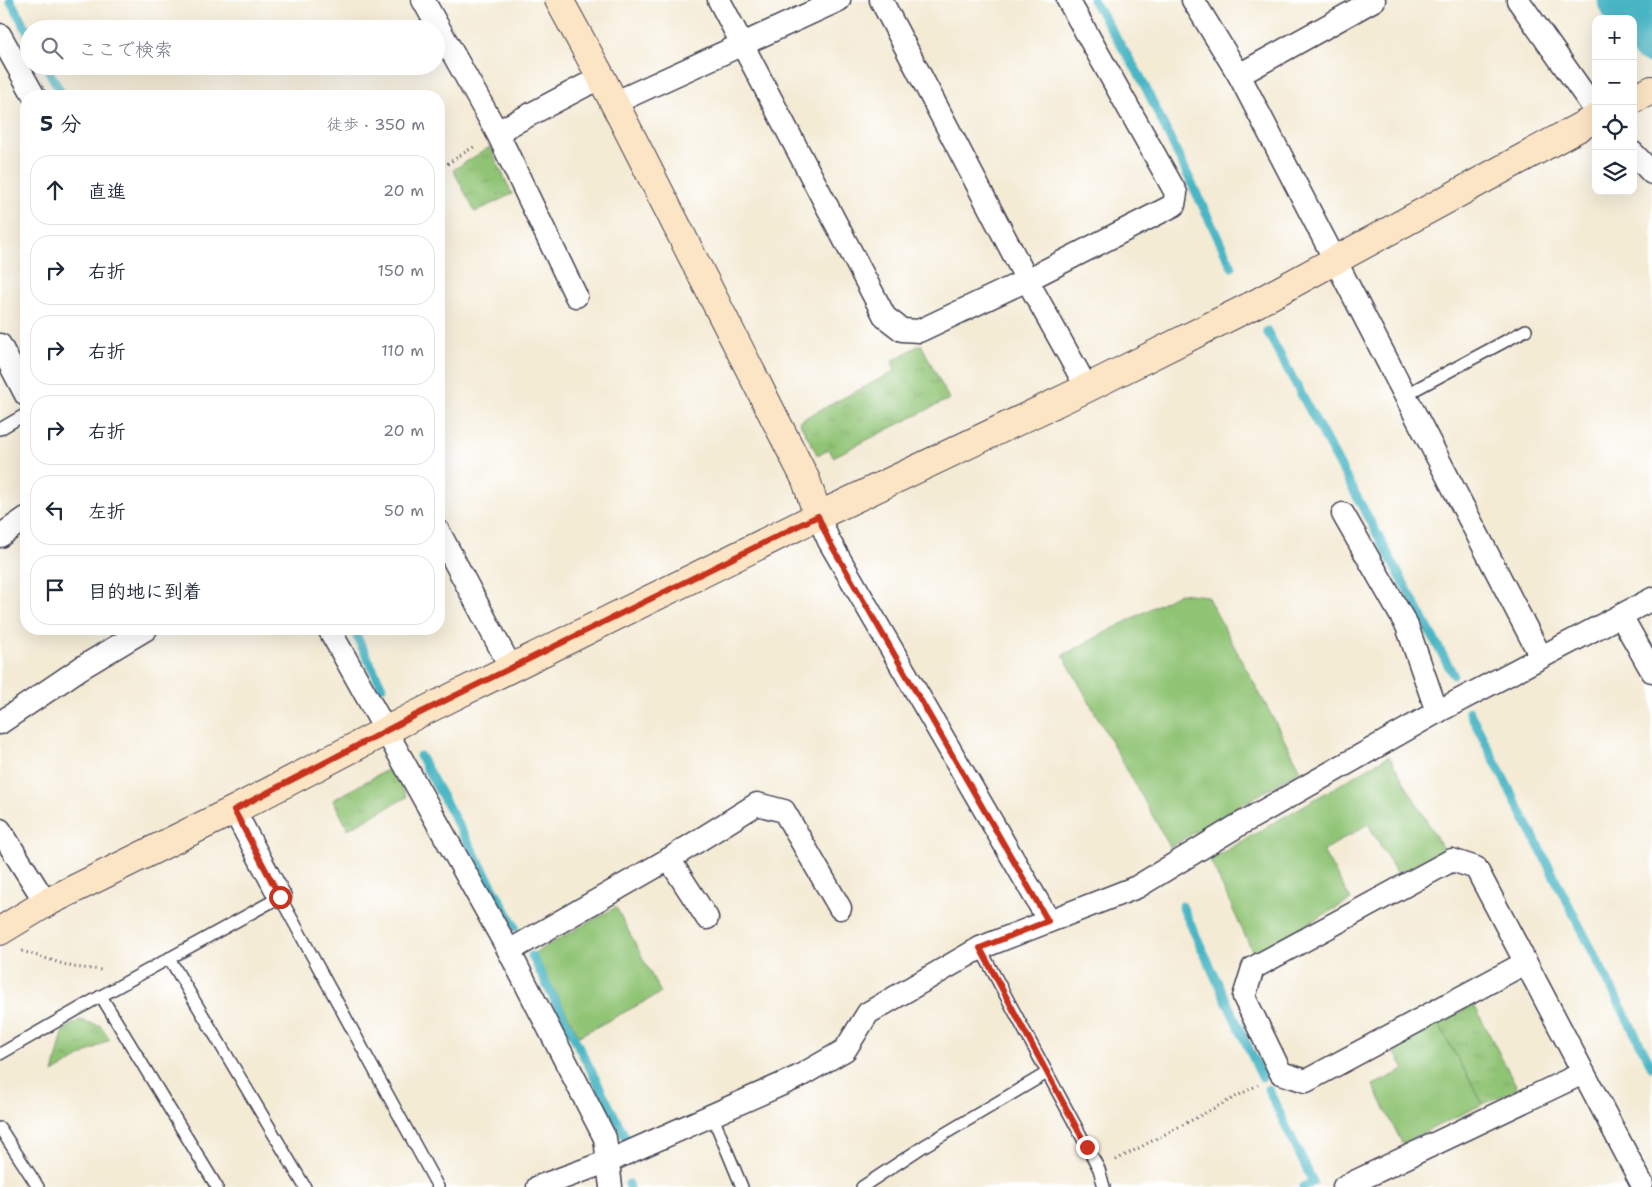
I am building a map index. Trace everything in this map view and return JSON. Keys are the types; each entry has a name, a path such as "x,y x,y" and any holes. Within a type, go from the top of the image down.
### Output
{"street":[{"path":"423,0 434,20"},
{"path":"559,0 601,77 806,480 829,541 1048,921"},
{"path":"719,0 884,317 902,330 919,331 1027,280 1174,205 1176,193 1068,0"},
{"path":"614,103 840,0"},
{"path":"881,0 1027,280 1087,388"},
{"path":"1193,0 1239,75 1541,657"},
{"path":"1239,75 1374,0"},
{"path":"1518,0 1592,105"},
{"path":"0,35 20,71"},
{"path":"445,40 496,132 576,296"},
{"path":"22,75 31,90"},
{"path":"496,132 601,77"},
{"path":"1637,97 1652,90"},
{"path":"0,931 46,904 510,668 818,516 1087,388 1255,304 1592,120"},
{"path":"1637,156 1652,173"},
{"path":"0,345 20,383"},
{"path":"1343,514 1407,626 1437,712"},
{"path":"0,536 20,522"},
{"path":"445,543 510,668"},
{"path":"538,1187 609,1160 798,1077 845,1050 868,1013 980,948 1137,888 1245,821 1437,712 1652,599"},
{"path":"1621,616 1652,671"},
{"path":"0,723 81,668 136,635"},
{"path":"332,635 509,951 605,1138 612,1187"},
{"path":"509,951 669,859 757,804 784,811 840,908"},
{"path":"234,810 280,897"},
{"path":"0,830 46,904"},
{"path":"669,859 707,918"},
{"path":"1525,962 1306,1081 1281,1073 1244,997 1253,968 1452,860 1476,868 1583,1073 1645,1183"},
{"path":"1344,1187 1583,1073"}],"lane":[{"path":"1405,395 1526,330"},
{"path":"0,429 20,417"},
{"path":"0,1054 280,897 438,1187"},
{"path":"980,948 1099,1169 1104,1187"},
{"path":"169,958 305,1187"},
{"path":"102,996 217,1187"},
{"path":"862,1187 924,1146 1047,1073"},
{"path":"712,1116 742,1187"},
{"path":"0,1128 38,1187"}],"path":[{"path":"445,165 496,132"},
{"path":"19,950 73,967 106,970 120,986"},
{"path":"1099,1169 1281,1073"}],"green space":[{"path":"490,147 512,194 475,212 453,170"},
{"path":"921,344 949,399 833,457 829,449 818,456 799,421 895,371 892,361"},
{"path":"1180,593 1207,596 1301,770 1170,847 1063,655"},
{"path":"1389,756 1443,849 1397,874 1368,824 1323,851 1351,900 1253,953 1210,860"},
{"path":"392,767 407,797 348,829 333,800"},
{"path":"616,907 661,993 579,1036 534,953"},
{"path":"1474,1005 1518,1089 1483,1104 1438,1023"},
{"path":"80,1020 101,1026 110,1039 53,1073 64,1029"},
{"path":"1438,1023 1483,1104 1402,1143 1373,1085 1404,1070 1393,1049"}],"waterway":[{"path":"10,0 21,20"},
{"path":"1093,0 1140,76 1232,267"},
{"path":"1623,0 1652,38"},
{"path":"51,75 60,90"},
{"path":"1267,331 1453,674"},
{"path":"356,635 382,687"},
{"path":"1469,711 1652,1067"},
{"path":"420,756 515,927"},
{"path":"1182,906 1262,1077"},
{"path":"532,956 631,1148"},
{"path":"1268,1089 1313,1182 1303,1187"}],"route":[{"path":"280,897 234,810 416,715 818,516 829,541 1048,921 980,948 1087,1147"}]}
